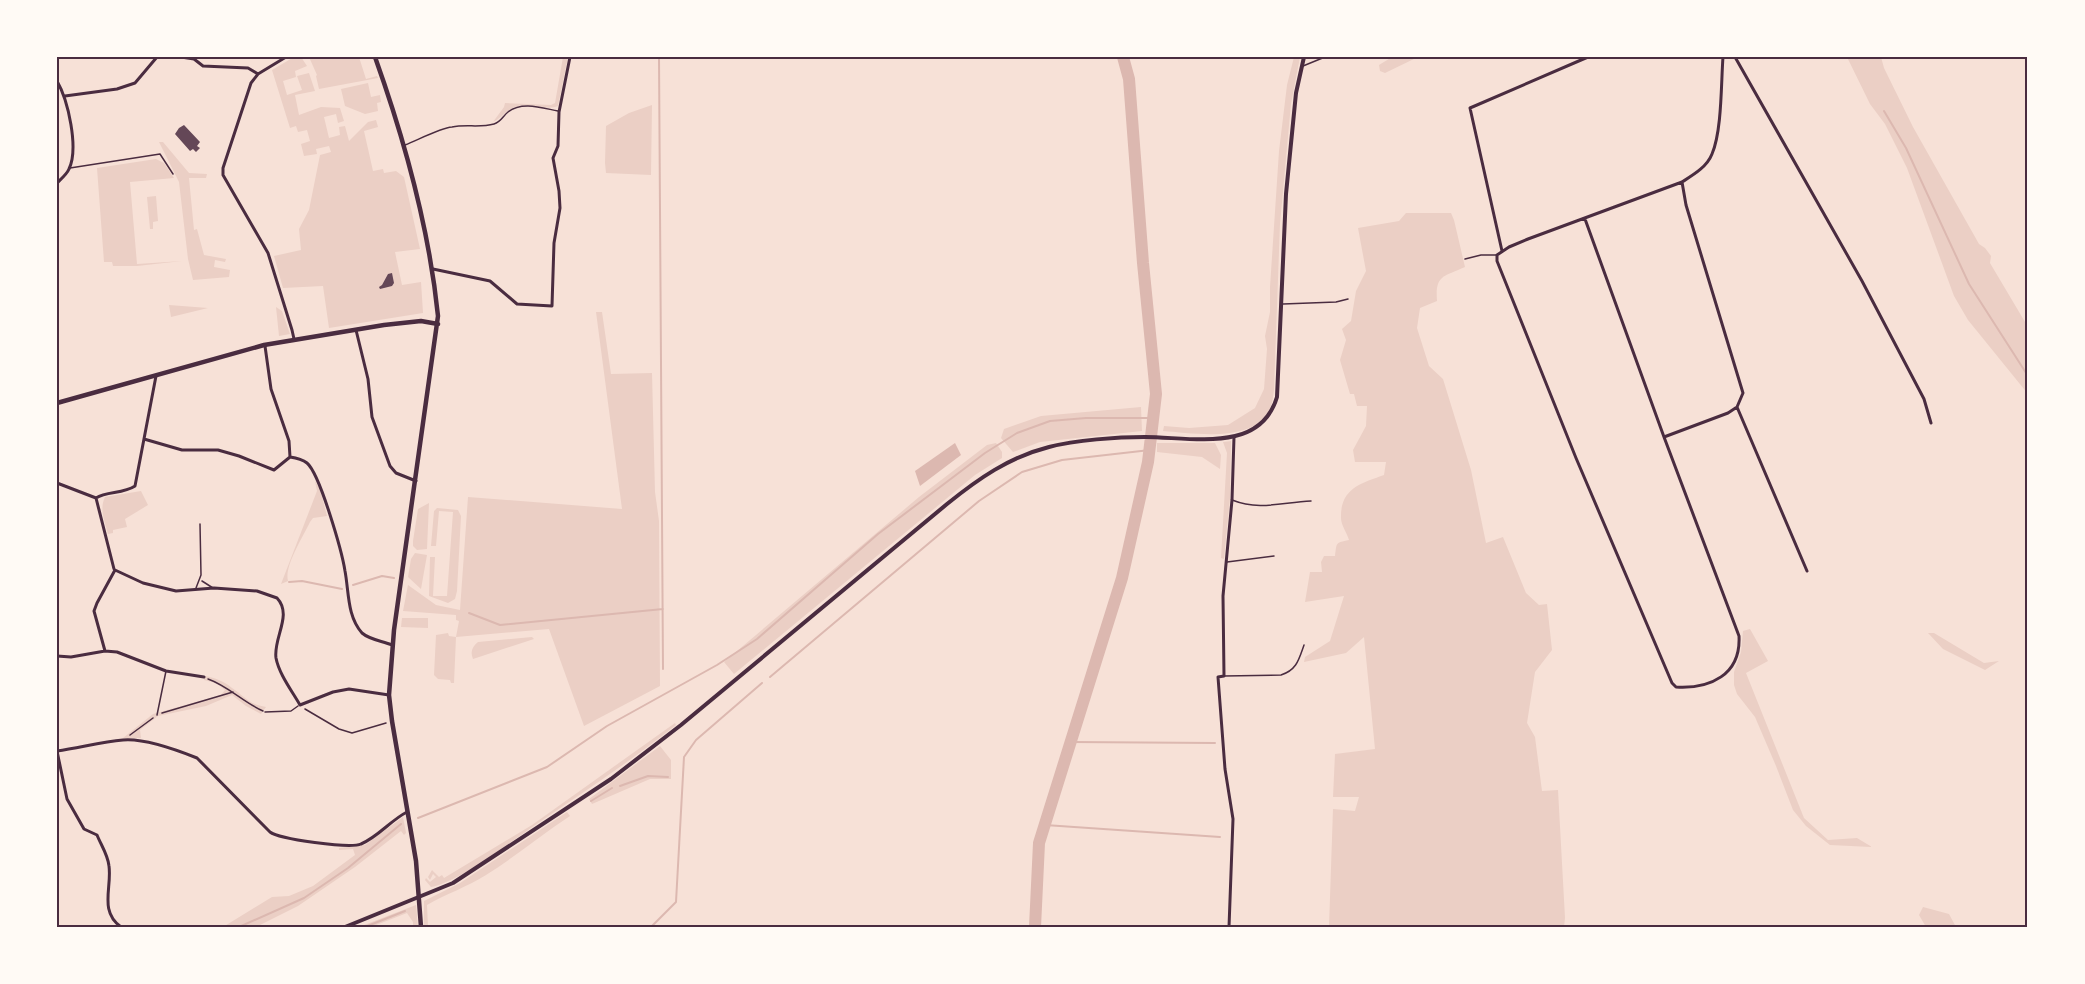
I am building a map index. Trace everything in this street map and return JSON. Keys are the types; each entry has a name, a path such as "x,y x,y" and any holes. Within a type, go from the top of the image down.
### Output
{"main road":[{"path":"375,57 394,112 424,223 433,269 438,324 392,645 390,695 392,721 409,811 420,896 421,927"},
{"path":"57,403 264,345 421,321 438,324"}],"street":[{"path":"65,96 126,87 135,83 157,57"},
{"path":"181,57 194,59 203,66 248,68 258,74"},
{"path":"286,57 258,74 251,83 223,168 223,175 268,253 294,339"},
{"path":"433,269 490,281 517,304 552,306 554,243 560,208 553,158 558,146 559,112 570,57"},
{"path":"345,927 453,883 611,779 681,725 968,487 996,467 1052,446 1142,437 1220,439 1234,437 1256,428 1266,420 1273,410 1278,380 1286,194 1296,93 1304,57"},
{"path":"1502,251 1470,108 1588,57"},
{"path":"1585,219 1739,636 1740,646 1732,668 1711,684 1689,688 1676,687 1672,683 1576,458 1497,261 1497,255 1502,251 1585,219 1682,182 1702,168 1712,155 1718,121 1723,57"},
{"path":"1735,57 1883,321 1924,399 1931,423"},
{"path":"57,81 65,96 72,131 72,154 69,168 57,183"},
{"path":"1664,437 1728,413 1737,407 1743,393 1686,206 1682,182"},
{"path":"356,330 368,379 372,417 390,466 396,473 416,482"},
{"path":"264,345 271,389 285,425 290,457"},
{"path":"96,498 135,486 156,375"},
{"path":"1737,407 1807,571"},
{"path":"1229,927 1233,819 1224,770 1218,677 1224,676 1222,616 1233,500 1234,437"},
{"path":"144,439 182,450 218,450 274,470 290,457 299,458 308,464 318,479 345,570 349,605 361,631 370,638 392,645"},
{"path":"57,483 96,498"},
{"path":"96,498 115,570 96,603 94,611 105,651"},
{"path":"115,570 144,582 176,591 214,588 257,591 270,595 280,602 283,618 276,657 280,670 300,705 333,692 349,689 390,695"},
{"path":"57,656 117,652 166,671 204,677"},
{"path":"121,927 110,914 107,906 109,863 97,835 93,831 84,829 67,800 57,751 125,740 163,747 197,758 275,836 353,846 362,844 409,811"}],"lane":[{"path":"1301,67 1324,57"},
{"path":"404,146 452,127 479,127 499,122 508,112 518,107 531,106 559,112"},
{"path":"69,168 160,154 173,174"},
{"path":"1465,258 1497,255"},
{"path":"1281,304 1336,302 1348,299"},
{"path":"1233,500 1267,507 1282,503 1311,501"},
{"path":"195,590 200,579 200,524"},
{"path":"1226,562 1274,556"},
{"path":"200,579 214,588"},
{"path":"1224,676 1281,675 1289,672 1297,666 1304,645"},
{"path":"157,715 166,671"},
{"path":"265,712 291,711 300,705"}],"path":[{"path":"204,677 218,682 249,705 265,712"},
{"path":"125,740 157,715 233,693"},
{"path":"300,705 312,714 352,733 392,721"}],"shaded area":[{"path":"294,57 301,57 307,66 295,71 296,77 283,81 287,95 302,90 297,76 309,73 315,91 295,95 299,115 321,107 340,108 344,121 338,123 336,114 324,117 329,138 340,135 339,127 345,126 349,141 368,122 376,120 378,127 364,131 373,171 383,169 384,173 396,171 404,177 420,249 395,252 402,285 421,282 423,313 329,328 323,286 283,288 274,256 301,250 299,229 309,210 320,155 331,152 329,146 316,149 317,154 304,156 301,144 310,141 307,130 298,132 296,126 290,128 272,70"},
{"path":"309,57 359,57 366,79 377,76 378,78 319,89 317,75"},
{"path":"563,57 568,57 558,106 549,108 518,106 493,122 505,103 551,105 555,103"},
{"path":"1294,57 1300,57 1291,104 1280,224 1274,390 1270,408 1259,422 1247,429 1234,432 1204,434 1163,431 1164,426 1189,428 1228,425 1255,408 1264,389 1267,349 1265,336 1270,312 1279,151 1287,85"},
{"path":"1392,57 1418,57 1385,73 1380,71 1379,65"},
{"path":"1847,57 1881,57 1884,68 1913,127 1979,244 1991,256 1990,263 2028,327 2028,394 1968,320 1954,296 1907,168 1885,124 1870,104"},
{"path":"368,83 371,97 380,95 381,102 377,103 378,111 365,114 345,106 341,89"},
{"path":"652,105 651,175 606,173 606,126 629,113"},
{"path":"159,142 163,142 189,173 207,174 206,178 189,178 194,230 197,229 204,255 226,259 225,262 215,260 214,267 230,270 229,277 193,280 188,259 179,182"},
{"path":"156,159 164,163 174,178 130,182 137,264 182,261 137,266 113,266 112,262 104,262 97,168"},
{"path":"156,196 158,221 153,222 153,229 150,229 147,197"},
{"path":"1406,213 1451,213 1454,220 1465,267 1446,275 1439,281 1437,301 1420,308 1417,328 1429,366 1443,379 1471,470 1486,543 1503,537 1526,593 1539,605 1547,604 1552,650 1535,672 1527,723 1535,737 1542,791 1558,790 1564,927 1329,927 1333,809 1355,811 1359,797 1333,797 1335,754 1375,749 1364,637 1346,653 1304,662 1305,657 1330,641 1344,596 1305,602 1310,572 1322,572 1321,562 1324,556 1335,556 1338,544 1349,540 1341,521 1344,500 1348,493 1360,484 1384,475 1386,462 1355,462 1353,450 1366,426 1367,406 1357,406 1354,394 1350,394 1340,360 1346,340 1342,329 1351,321 1356,291 1366,271 1358,228 1399,221"},
{"path":"169,305 208,308 171,317"},
{"path":"276,307 282,311 290,334 279,336"},
{"path":"596,312 602,312 611,374 652,373 655,492 659,521 660,686 584,726 549,629 456,637 459,621 456,620 456,615 403,611 408,585 436,605 460,610 468,497 622,509"},
{"path":"1141,407 1142,431 1040,442 1013,452 1001,438 1004,429 1041,416"},
{"path":"1231,441 1230,498 1224,559 1221,558 1227,453 1223,442"},
{"path":"955,443 961,455 920,486 915,471"},
{"path":"996,443 1002,452 1002,458 975,475 734,674 724,662 919,497 987,445"},
{"path":"1157,443 1215,443 1221,455 1220,469 1202,457 1157,452"},
{"path":"315,481 320,489 327,516 313,518 310,522 291,560 288,581 281,584 317,491"},
{"path":"141,491 148,505 125,519 127,527 113,530 113,533 108,534 103,511 105,497"},
{"path":"429,503 427,549 417,550 413,546 413,541 418,509"},
{"path":"437,508 458,510 461,516 457,591 455,599 448,603 429,596 430,557 435,557 433,596 447,596 453,512 439,511 436,546 431,546 434,511"},
{"path":"415,553 427,555 421,589 408,577 411,559"},
{"path":"402,618 428,618 428,628 401,627"},
{"path":"1750,629 1768,661 1746,673 1804,818 1828,840 1857,838 1872,847 1830,845 1806,826 1793,810 1755,717 1737,694 1734,685 1734,672 1741,652 1743,631"},
{"path":"448,633 449,636 456,637 454,683 451,683 450,680 438,679 434,675 436,635"},
{"path":"1928,633 1934,633 1984,663 1999,661 1985,670 1943,649"},
{"path":"532,637 534,639 473,659 472,650 478,642"},
{"path":"205,676 223,682 251,702 266,707 261,714 232,695 206,706 158,716 140,730 141,738 123,738 153,714 221,695 225,690 216,683 204,680"},
{"path":"675,723 676,725 624,764 469,870 431,887 425,880 426,878 430,882 436,877 433,874 430,880 428,877 432,870 439,877 442,875 444,878 532,825"},
{"path":"660,746 671,760 671,779 650,779 592,804 589,799"},
{"path":"567,812 570,816 497,868 427,905 428,927 424,927 424,901 460,883"},
{"path":"403,817 406,833 404,835 401,831 355,867 298,906 256,927 223,927 272,897 289,896 313,886 355,855 353,849 339,850 339,848 365,845"},
{"path":"416,905 418,927 413,927 413,922 407,913 371,927 359,927"},
{"path":"1923,907 1949,914 1956,927 1926,927 1919,915"}],"building":[{"path":"184,125 200,142 197,146 200,148 196,152 193,149 190,151 175,134"},
{"path":"392,273 394,283 392,286 380,289 379,287 388,274"}],"waterway":[{"path":"659,57 663,669"},
{"path":"1035,927 1039,843 1122,578 1148,462 1156,394 1129,79 1123,57"},
{"path":"1884,111 1906,148 1969,284 2028,376"},
{"path":"418,818 547,767 607,726 717,665 757,639 878,534 985,453 1017,433 1050,421 1086,418 1153,418"},
{"path":"770,677 979,501 1022,472 1062,460 1150,450"},
{"path":"353,585 382,576 394,578"},
{"path":"289,582 302,581 342,589"},
{"path":"469,613 500,625 663,609"},
{"path":"651,927 676,902 684,757 696,740 762,683"},
{"path":"1071,742 1215,743"},
{"path":"620,786 648,776 668,777"},
{"path":"591,801 612,788"},
{"path":"239,927 304,898 348,868 401,824"},
{"path":"1045,825 1220,837"},
{"path":"365,927 405,911"}]}
